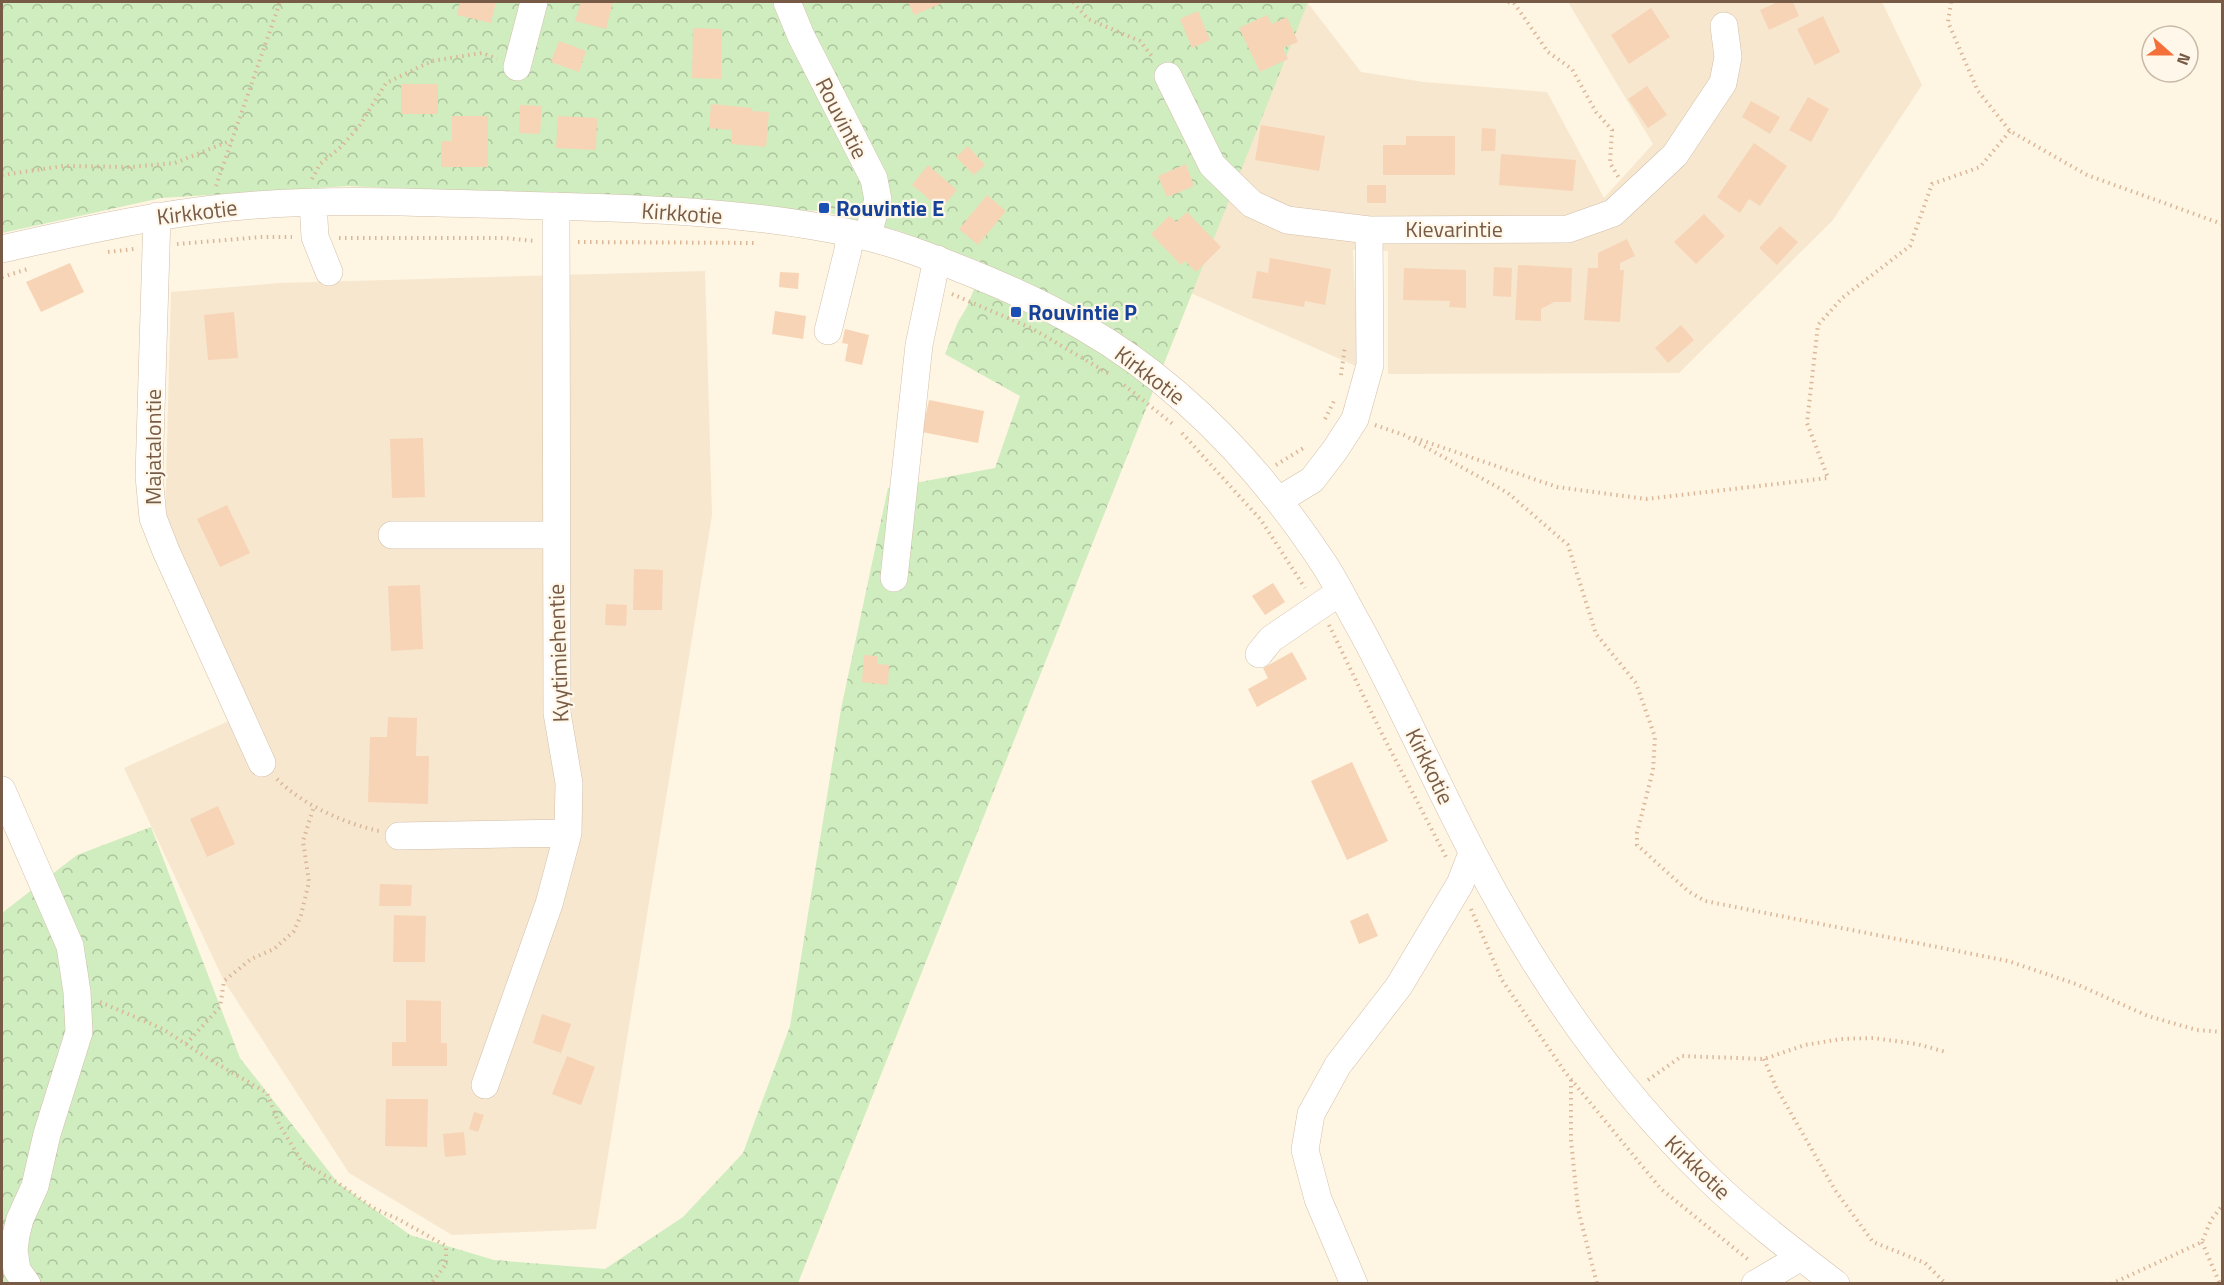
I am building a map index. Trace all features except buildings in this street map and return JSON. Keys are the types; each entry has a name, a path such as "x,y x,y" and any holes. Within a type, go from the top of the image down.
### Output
{"street":[{"path":"518,67 534,2"},
{"name":"Rouvintie","path":"787,2 801,36 874,179 878,200 848,250 828,331"},
{"name":"Kievarintie","path":"1168,76 1212,165 1252,204 1287,220 1369,230 1568,229 1613,213 1675,155 1723,83 1728,57 1724,27"},
{"path":"313,202 315,237 329,272"},
{"name":"Kirkkotie","path":"2,249 158,216 258,204 313,202 556,206 698,213 773,220 859,235 934,272 1003,286 1084,328 1139,364 1184,400 1257,474 1279,500 1340,592 1376,658 1472,853 1530,956 1566,1012 1628,1094 1711,1182 1836,1284"},
{"name":"Kyytimiehentie","path":"485,1085 549,904 568,833 569,783 556,713 556,206"},
{"name":"Majatalontie","path":"158,216 149,476 153,518 262,763"},
{"path":"1279,500 1312,480 1355,419 1370,365 1369,230"},
{"path":"894,578 919,345 934,272"},
{"path":"392,535 555,535"},
{"path":"1259,654 1271,639 1340,592"},
{"path":"2,790 70,946 80,1032 47,1134 35,1186 20,1219 16,1235 14,1250 17,1270 27,1284"},
{"path":"399,836 568,833"},
{"path":"1354,1284 1318,1199 1305,1150 1311,1114 1338,1065 1399,986 1460,884 1472,853"},
{"path":"1762,1280 1802,1257"}],"path":[{"path":"207,210 280,2"},
{"path":"1508,2 1515,2 1548,52 1572,69 1596,112 1612,129 1611,163 1631,196"},
{"path":"1951,2 1948,22 1978,91 2010,131 2087,175 2223,224"},
{"path":"1075,3 1088,19 1140,41 1168,76"},
{"path":"313,202 312,177 320,164 342,146 360,125 386,83 432,61 482,53 518,67"},
{"path":"1355,419 1557,487 1646,499 1828,478 1807,423 1818,325 1842,298 1910,246 1932,184 1980,167 2010,131"},
{"path":"2,175 63,166 130,167 175,163 232,140"},
{"path":"104,252 262,237 504,238 555,242 762,243"},
{"path":"2,277 31,268"},
{"path":"934,272 1115,377"},
{"path":"1341,379 1346,336"},
{"path":"1124,384 1178,428 1261,520 1331,628 1380,730 1460,884 1502,980 1571,1080 1661,1190 1762,1280"},
{"path":"1322,425 1339,390"},
{"path":"1404,435 1508,493 1568,545 1596,634 1636,684 1655,737 1653,770 1637,845 1688,891 1706,901 2008,961 2076,984 2148,1016 2197,1030 2223,1032"},
{"path":"1234,489 1303,450 1310,441"},
{"path":"262,763 280,783 314,806 362,828 399,836"},
{"path":"186,1044 220,1006 224,981 251,959 274,949 294,931 301,915 309,882 303,841 314,806"},
{"path":"77,992 163,1029 267,1093 279,1124 302,1161 338,1183 372,1208 399,1219 446,1246 446,1263 431,1284"},
{"path":"1628,1094 1682,1056 1764,1059 1805,1045 1841,1039 1873,1038 1917,1044 1946,1052"},
{"path":"1764,1059 1776,1088 1835,1190 1873,1242 1925,1263 1946,1284"},
{"path":"1571,1080 1571,1140 1578,1209 1597,1284"},
{"path":"2110,1284 2202,1242 2211,1220 2223,1206"},
{"path":"2202,1242 2220,1284"}],"shaded area":[{"path":"1307,2 1361,72 1424,82 1547,92 1604,198 1653,144 1568,2 1882,2 1922,85 1833,220 1679,373 1388,374 1388,251 1353,250 1358,367 1184,290"},
{"path":"705,271 712,515 596,1229 452,1235 349,1173 224,981 124,768 251,711 165,519 171,292 280,283"}],"green space":[{"path":"2,2 1308,2 798,1283 2,1284 2,913 77,855 151,827 240,1058 338,1183 410,1235 494,1260 605,1269 683,1217 743,1153 790,1026 841,709 888,488 995,468 1020,396 945,354 984,263 899,231 821,211 349,186 161,198 2,233"}],"place":[{"name":"Rouvintie E","path":"824,208"},
{"name":"Rouvintie P","path":"1016,312"}]}
